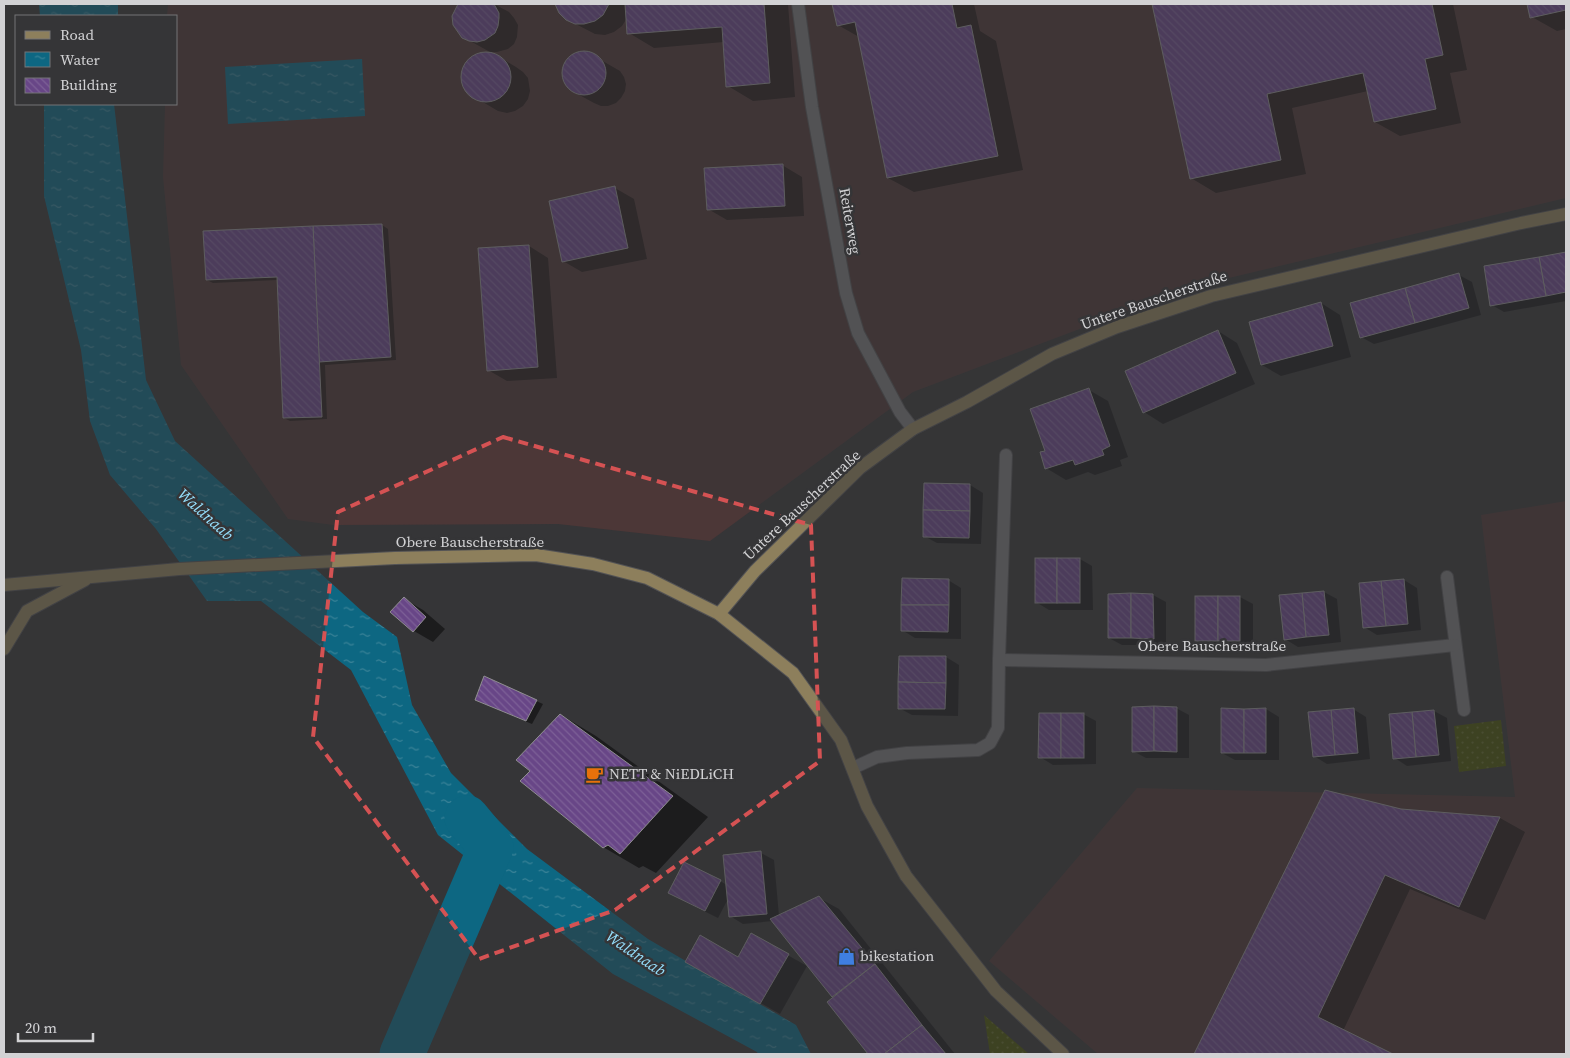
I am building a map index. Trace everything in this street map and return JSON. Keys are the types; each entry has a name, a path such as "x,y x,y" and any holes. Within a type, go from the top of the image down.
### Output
{"street":[{"name":"Reiterweg","path":"798,4 812,107 846,293 858,333 900,412 913,429"},
{"name":"Untere Bauscherstraße","path":"719,614 755,570 853,475 913,429 967,402 1052,354 1117,327 1211,296 1566,214"},
{"path":"853,768 877,758 907,753 978,750 990,743 998,728 1006,454"},
{"name":"Obere Bauscherstraße","path":"4,585 180,569 364,560 536,555 593,564 647,578 719,614 793,673 841,740 867,806 906,876 996,991 1063,1054"},
{"path":"4,649 27,611 92,576"},
{"path":"1447,577 1464,710"},
{"name":"Obere Bauscherstraße","path":"999,660 1266,665 1455,645"}],"highlighted area":[{"path":"503,437 811,525 820,761 615,910 479,959 313,737 338,512"}],"shaded area":[{"path":"168,4 1566,4 1566,198 1191,287 913,392 710,541 558,524 333,525 288,519 181,365 163,177 165,105 178,105 178,15 167,15"},
{"path":"1566,501 1566,1054 1098,1054 989,961 1137,788 1515,797 1481,515"}],"green space":[{"path":"1501,720 1506,766 1459,772 1454,726"},
{"path":"984,1015 1029,1054 990,1054"}],"water":[{"path":"39,4 118,4 118,15 40,15"},
{"path":"362,59 365,116 228,124 225,67"},
{"path":"44,105 114,105 146,380 175,441 363,612 397,637 412,705 451,773 527,849 648,939 796,1025 811,1054 758,1054 613,974 438,835 351,670 261,601 207,601 156,529 110,475 90,421 81,350 44,196"}],"building":[{"path":"458,4 494,4 499,13 498,26 495,33 485,40 477,42 462,38 453,25 452,16"},
{"path":"555,4 609,4 603,15 595,21 575,24 566,20 559,13"},
{"path":"625,4 764,4 770,83 726,87 722,27 627,34"},
{"path":"832,4 952,4 957,28 971,25 998,156 887,178 855,22 837,26"},
{"path":"1152,4 1432,4 1443,55 1425,59 1436,109 1374,122 1363,73 1267,94 1281,160 1190,179"},
{"path":"1527,4 1566,4 1566,10 1530,18"},
{"path":"588,51 600,57 605,64 605,82 600,89 593,94 580,95 572,92 565,85 562,69 565,61 572,54"},
{"path":"486,52 504,59 511,77 504,95 486,102 468,95 461,77 468,59"},
{"path":"783,164 785,206 707,210 704,168"},
{"path":"615,186 628,248 562,262 549,201"},
{"path":"382,224 391,357 319,362 313,226"},
{"path":"313,226 322,417 283,418 277,277 206,280 203,231"},
{"path":"529,245 538,367 487,371 478,248"},
{"path":"1566,252 1566,292 1546,296 1539,257"},
{"path":"1539,257 1546,296 1490,306 1484,266"},
{"path":"1459,273 1469,308 1415,323 1405,288"},
{"path":"1405,288 1415,323 1360,338 1350,303"},
{"path":"1321,302 1333,346 1261,365 1249,322"},
{"path":"1218,330 1236,373 1143,413 1125,371"},
{"path":"1089,388 1110,446 1102,450 1104,455 1075,465 1073,460 1045,469 1040,452 1045,451 1030,409"},
{"path":"924,483 970,484 970,511 923,510"},
{"path":"923,510 970,511 969,538 923,537"},
{"path":"1035,558 1057,558 1057,603 1035,603"},
{"path":"1057,558 1080,558 1080,603 1057,603"},
{"path":"902,578 949,579 949,605 901,605"},
{"path":"1404,579 1408,624 1386,626 1381,581"},
{"path":"1381,581 1386,626 1363,628 1359,583"},
{"path":"1324,591 1329,635 1306,637 1302,593"},
{"path":"1131,593 1131,638 1108,638 1108,594"},
{"path":"1131,593 1153,594 1154,639 1131,638"},
{"path":"1302,593 1306,637 1284,640 1279,595"},
{"path":"1195,596 1218,596 1218,641 1195,641"},
{"path":"1218,596 1240,596 1240,641 1218,641"},
{"path":"404,597 426,617 413,632 390,612"},
{"path":"901,605 949,605 948,632 901,631"},
{"path":"899,656 946,656 946,683 898,682"},
{"path":"484,676 537,700 526,721 475,700"},
{"path":"898,682 946,683 945,709 898,709"},
{"path":"1154,706 1154,751 1132,752 1132,707"},
{"path":"1154,706 1177,707 1177,752 1154,751"},
{"path":"1221,708 1244,709 1244,753 1221,753"},
{"path":"1266,708 1266,753 1244,753 1244,709"},
{"path":"1354,708 1358,753 1335,755 1331,710"},
{"path":"1331,710 1335,755 1313,757 1308,712"},
{"path":"1434,710 1439,755 1416,757 1412,712"},
{"path":"1412,712 1416,757 1393,759 1389,714"},
{"path":"1039,713 1061,713 1061,758 1038,758"},
{"path":"1061,713 1084,713 1084,758 1061,758"},
{"path":"560,714 673,796 620,854 608,845 603,848 520,781 530,771 516,760"},
{"path":"1325,790 1401,809 1500,817 1459,907 1385,875 1318,1017 1393,1054 1194,1054"},
{"path":"761,851 767,914 729,917 723,855"},
{"path":"684,862 721,880 705,911 668,893"},
{"path":"819,896 875,964 832,997 770,919"},
{"path":"751,933 789,954 760,1004 685,962 700,935 738,957"},
{"path":"875,964 922,1025 884,1054 868,1054 827,1002"},
{"path":"922,1025 946,1054 884,1054"}],"waterway":[{"name":"Waldnaab","path":"402,1054 491,847 467,818"}],"place":[{"name":"NETT & NiEDLiCH","path":"595,774"},
{"name":"bikestation","path":"846,956"}]}
